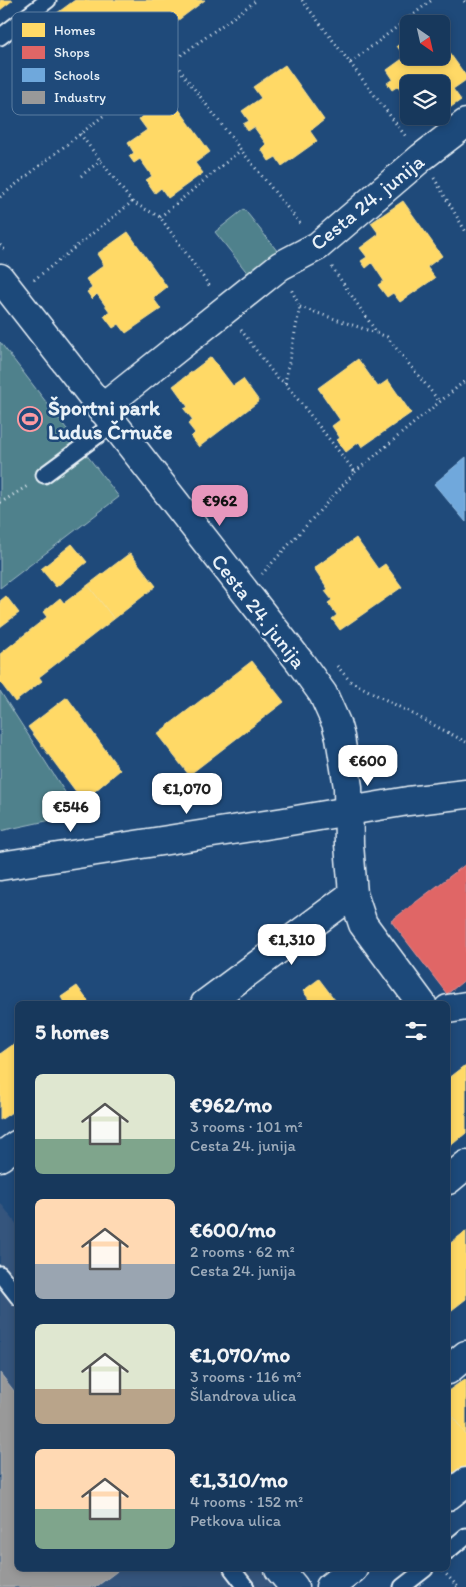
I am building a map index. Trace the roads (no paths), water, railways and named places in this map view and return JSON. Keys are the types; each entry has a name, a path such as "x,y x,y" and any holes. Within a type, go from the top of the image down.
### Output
{"street":[{"name":"Cesta 24. junija","path":"107,417 225,309 280,266 318,246 422,157 466,123"},
{"name":"Cesta 24. junija","path":"0,278 288,646 322,694 336,723 342,747 348,786 349,844 353,894 363,924 420,1001"},
{"path":"0,866 466,794"},
{"path":"209,1001 353,894"},
{"path":"450,1009 466,1006"},
{"path":"0,1157 15,1146"},
{"path":"450,1178 466,1165"},
{"path":"450,1368 466,1356"},
{"path":"450,1494 466,1482"},
{"path":"281,1571 294,1587"},
{"path":"330,1587 351,1571"}],"lane":[{"path":"32,12 48,0"},
{"path":"0,37 12,28"},
{"path":"44,476 107,417"},
{"path":"0,1274 15,1293"},
{"path":"450,1549 466,1536"},
{"path":"234,1571 246,1587"},
{"path":"402,1587 422,1571"}],"place":[{"name":"Športni park Ludus Črnuče","path":"30,419"}]}
